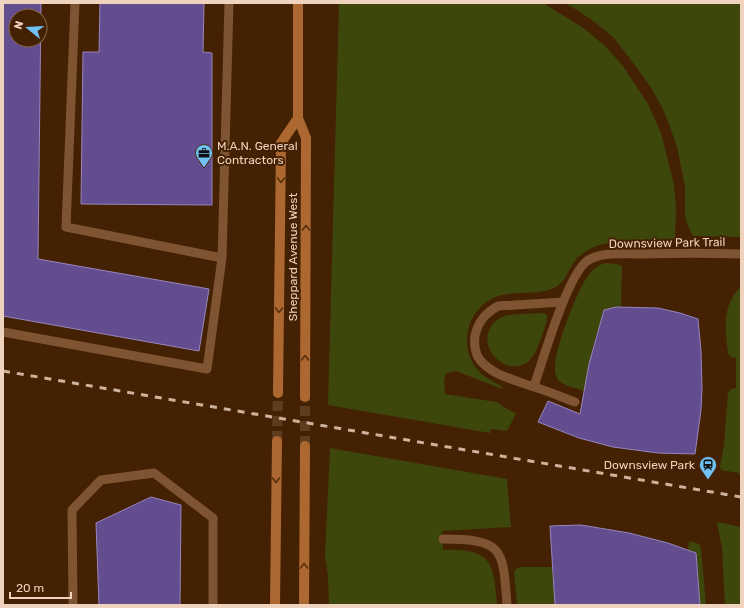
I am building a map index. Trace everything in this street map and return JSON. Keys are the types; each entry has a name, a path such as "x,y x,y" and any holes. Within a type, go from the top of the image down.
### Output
{"main road":[{"name":"Sheppard Avenue West","path":"298,3 298,118 306,138 305,397"},
{"name":"Sheppard Avenue West","path":"278,393 281,143 298,118"},
{"path":"274,605 277,441"},
{"path":"304,605 305,446"}],"lane":[{"path":"74,3 66,226 222,258"},
{"path":"3,332 207,369 222,258 229,3"},
{"name":"Downsview Park Trail","path":"534,386 563,302 580,268 588,261 598,256 606,255 681,252 741,254"},
{"path":"563,302 498,306 481,319 476,329 474,339 475,349 478,358 493,371 575,402"},
{"path":"73,605 72,510 101,480 154,473 213,518 213,605"},
{"path":"444,539 478,540 490,544 498,551 505,571 507,605"}],"green space":[{"path":"339,3 543,3 585,29 606,47 623,66 648,104 661,133 674,184 676,207 675,237 669,244 599,245 578,257 562,282 554,288 535,292 502,295 491,299 475,314 467,335 467,346 470,357 479,371 502,387 502,389 456,371 446,373 444,380 445,394 496,402 516,414 507,431 491,429 490,433 328,405"},
{"path":"566,3 741,3 741,237 693,236 687,224 685,215 685,186 677,147 662,107 650,86 613,37 592,20"},
{"path":"605,263 622,266 621,306 604,310 593,346 584,391 558,380 555,371 556,359 562,334 579,291 592,271"},
{"path":"741,286 741,475 739,475 739,473 721,470 720,467 724,445 728,393 731,389 736,388 736,358 731,357 728,353 726,317 731,301"},
{"path":"543,313 547,315 547,319 543,333 533,356 524,364 514,366 504,364 495,357 489,348 487,338 490,328 500,318 515,314"},
{"path":"330,448 507,479 511,527 442,531 443,550 471,552 480,555 487,561 494,578 497,605 329,605 328,576 325,555"},
{"path":"717,522 741,527 741,605 725,605 722,548"},
{"path":"689,541 699,544 701,548 706,605 700,605 696,553 688,550"},
{"path":"520,567 552,567 555,605 517,605 514,572"}],"building":[{"path":"3,3 41,3 41,8 8,8 8,48 40,48 38,259 209,289 199,351 3,316"},
{"path":"100,3 204,3 203,52 212,53 212,205 81,204 83,52 99,52"},
{"name":"Downsview Park","path":"616,307 658,308 698,319 702,388 701,410 695,454 658,453 613,447 579,438 538,422 548,401 580,414 589,364 604,310"},
{"path":"151,497 181,505 180,605 99,605 96,523"},
{"path":"581,525 629,533 668,543 696,553 700,605 555,605 550,526"}],"tunnel":[{"path":"277,441 278,393"},
{"path":"305,397 305,446"}],"railway":[{"path":"3,371 741,497"}],"place":[{"name":"M.A.N. General Contractors","path":"204,168"},
{"name":"Downsview Park","path":"708,480"}]}
